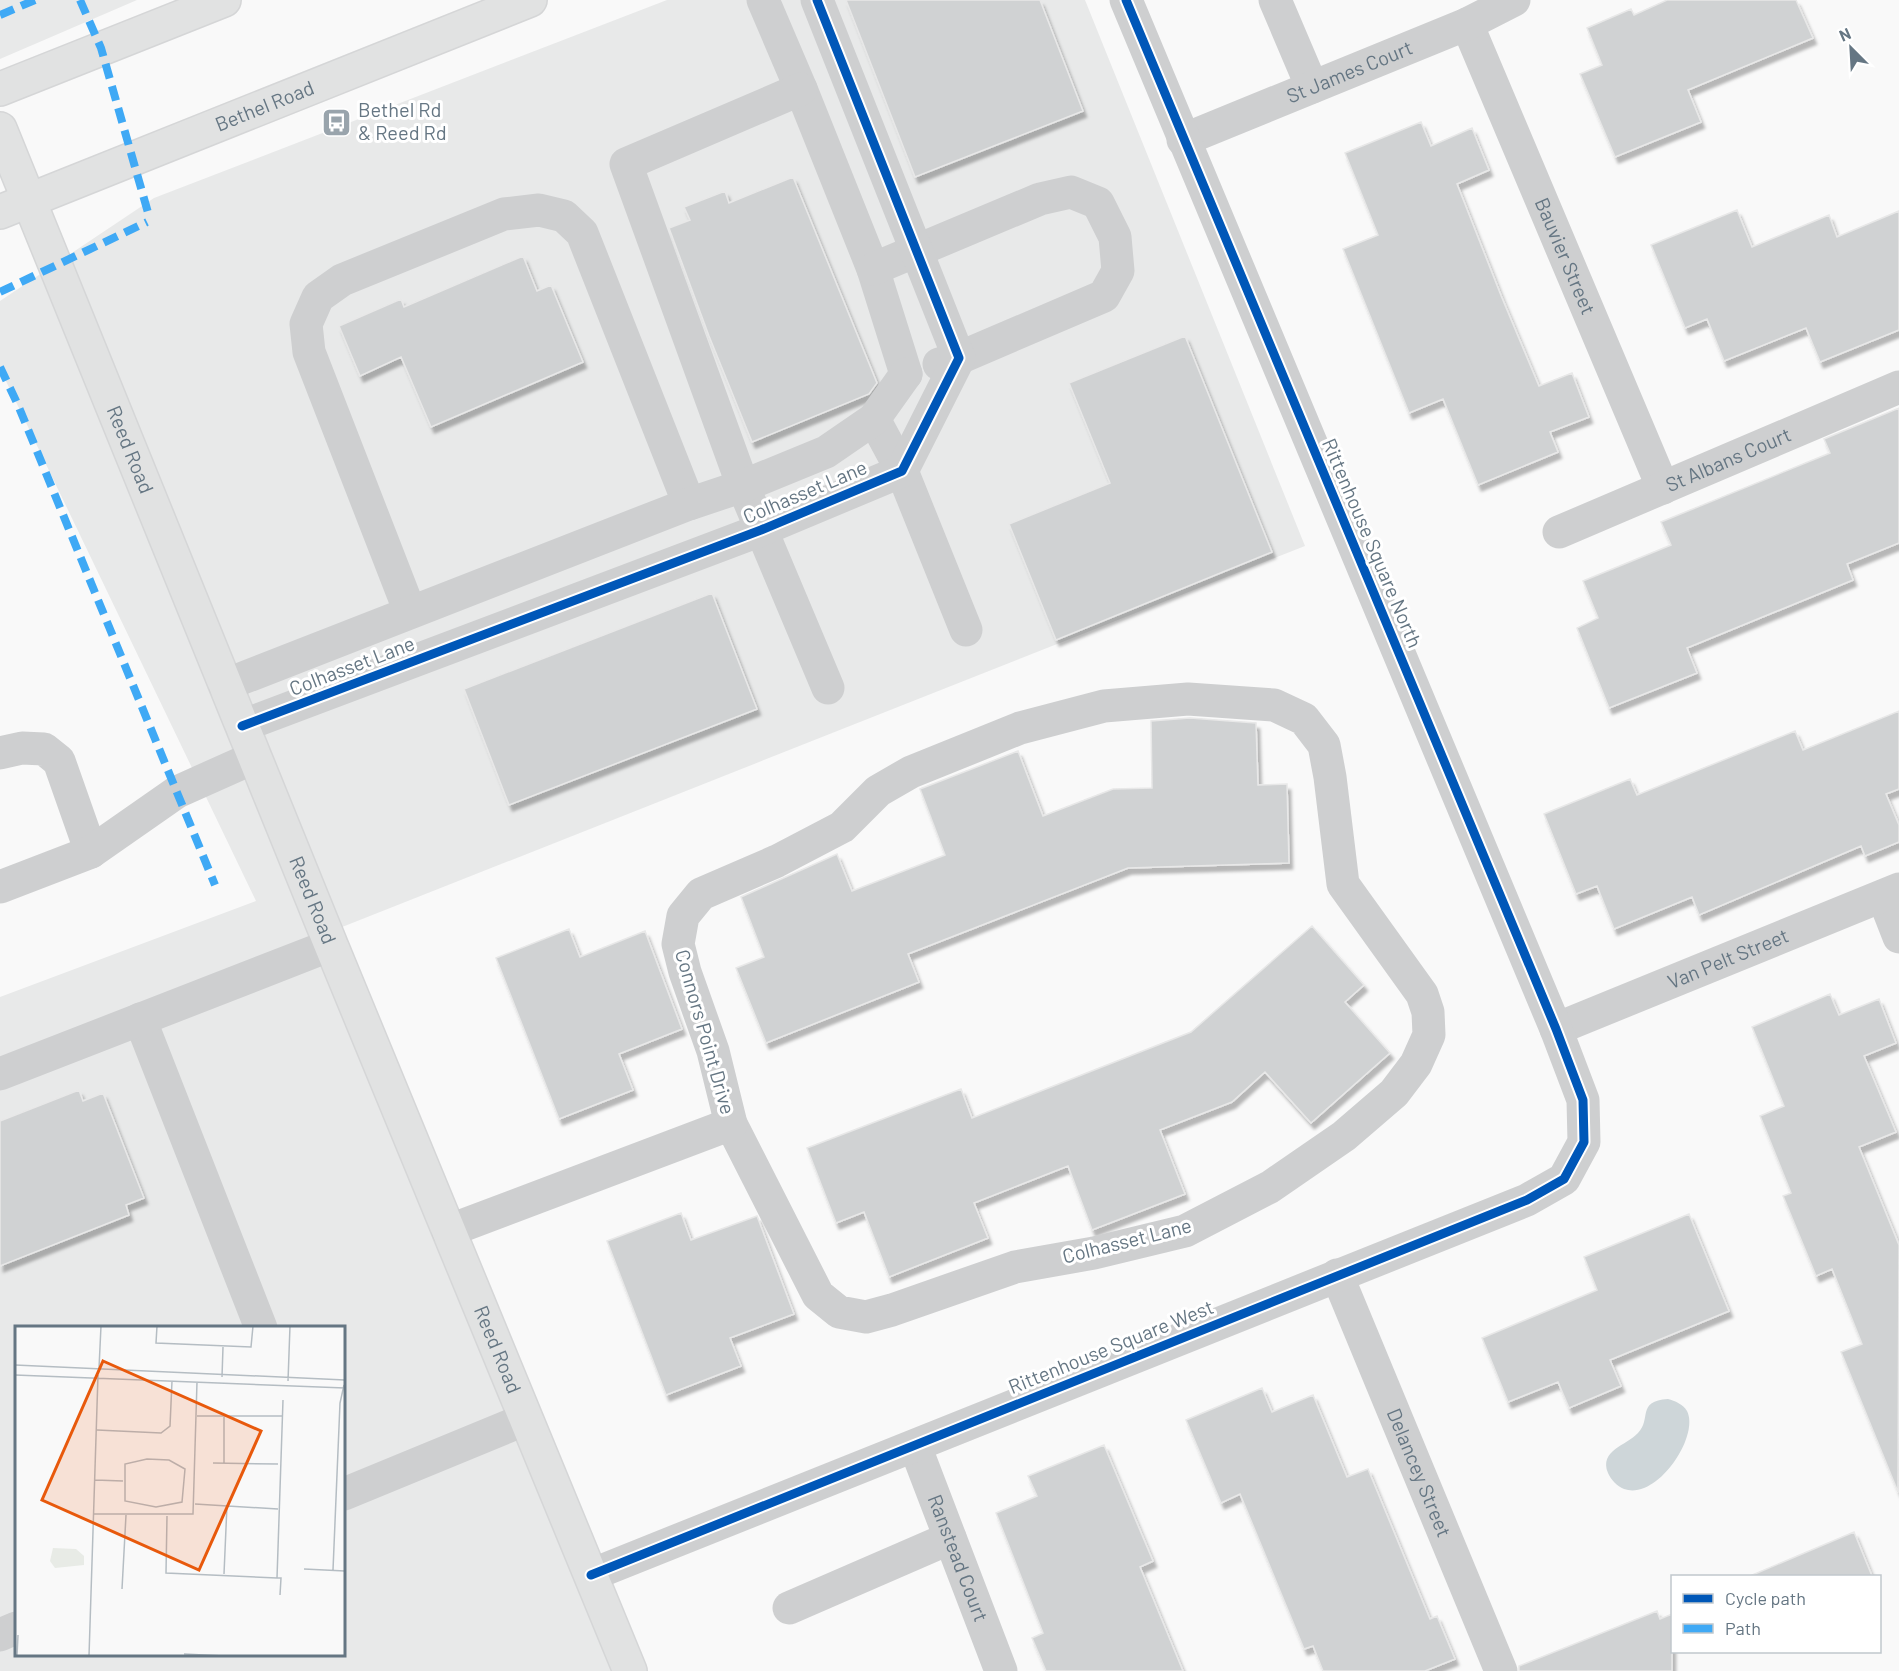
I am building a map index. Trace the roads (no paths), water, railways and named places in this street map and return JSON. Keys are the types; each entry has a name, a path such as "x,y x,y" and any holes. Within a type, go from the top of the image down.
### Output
{"main road":[{"path":"0,89 224,0"},
{"name":"Bethel Road","path":"15,206 530,0"},
{"name":"Reed Road","path":"0,129 15,206 225,685 630,1671"}],"street":[{"path":"763,0 873,269 906,374 959,357 1104,296 1118,271 1115,237 1098,203 1071,192 1040,199 873,269"},
{"path":"817,0 959,357 902,471"},
{"name":"Rittenhouse Square North","path":"1126,0 1556,1029 1583,1100"},
{"path":"1275,0 1312,87"},
{"name":"St James Court","path":"1183,140 1467,24 1514,0"},
{"name":"Bauvier Street","path":"1467,24 1663,488"},
{"path":"801,89 626,164 743,486 828,688"},
{"path":"410,612 309,352 306,324 318,297 342,280 504,214 539,210 564,216 582,234 689,504"},
{"name":"Colhasset Lane","path":"225,685 826,452 874,419 906,374"},
{"name":"St Albans Court","path":"1559,532 1899,387"},
{"path":"874,419 902,471 966,630"},
{"name":"Colhasset Lane","path":"242,726 761,530 902,471"},
{"name":"Connors Point Drive","path":"448,1231 731,1124 713,1051 685,972 678,944 683,916 701,894 777,861 842,827 878,791 911,772 1020,728 1104,706 1188,699 1275,705 1304,719 1324,745 1343,884"},
{"path":"0,753 22,748 44,749 59,761 91,852"},
{"path":"0,886 91,852 177,792 255,758"},
{"name":"Colhasset Lane","path":"731,1124 818,1295 839,1312 866,1317 1015,1267 1094,1253 1185,1231 1270,1187 1344,1136 1394,1092 1416,1064 1429,1035 1428,1012 1422,994 1343,884"},
{"path":"1891,893 1899,937"},
{"name":"Van Pelt Street","path":"1556,1029 1891,893"},
{"path":"0,1074 331,945"},
{"path":"140,1020 260,1326"},
{"name":"Rittenhouse Square West","path":"591,1575 1527,1200 1564,1179 1584,1142 1583,1100"},
{"name":"Delancey Street","path":"1337,1275 1501,1671"},
{"path":"345,1494 526,1419"},
{"name":"Ranstead Court","path":"915,1446 1001,1671"},
{"path":"789,1608 950,1538"},
{"path":"0,1635 15,1628"}],"place":[{"name":"Bethel Rd & Reed Rd","path":"337,122"}]}
